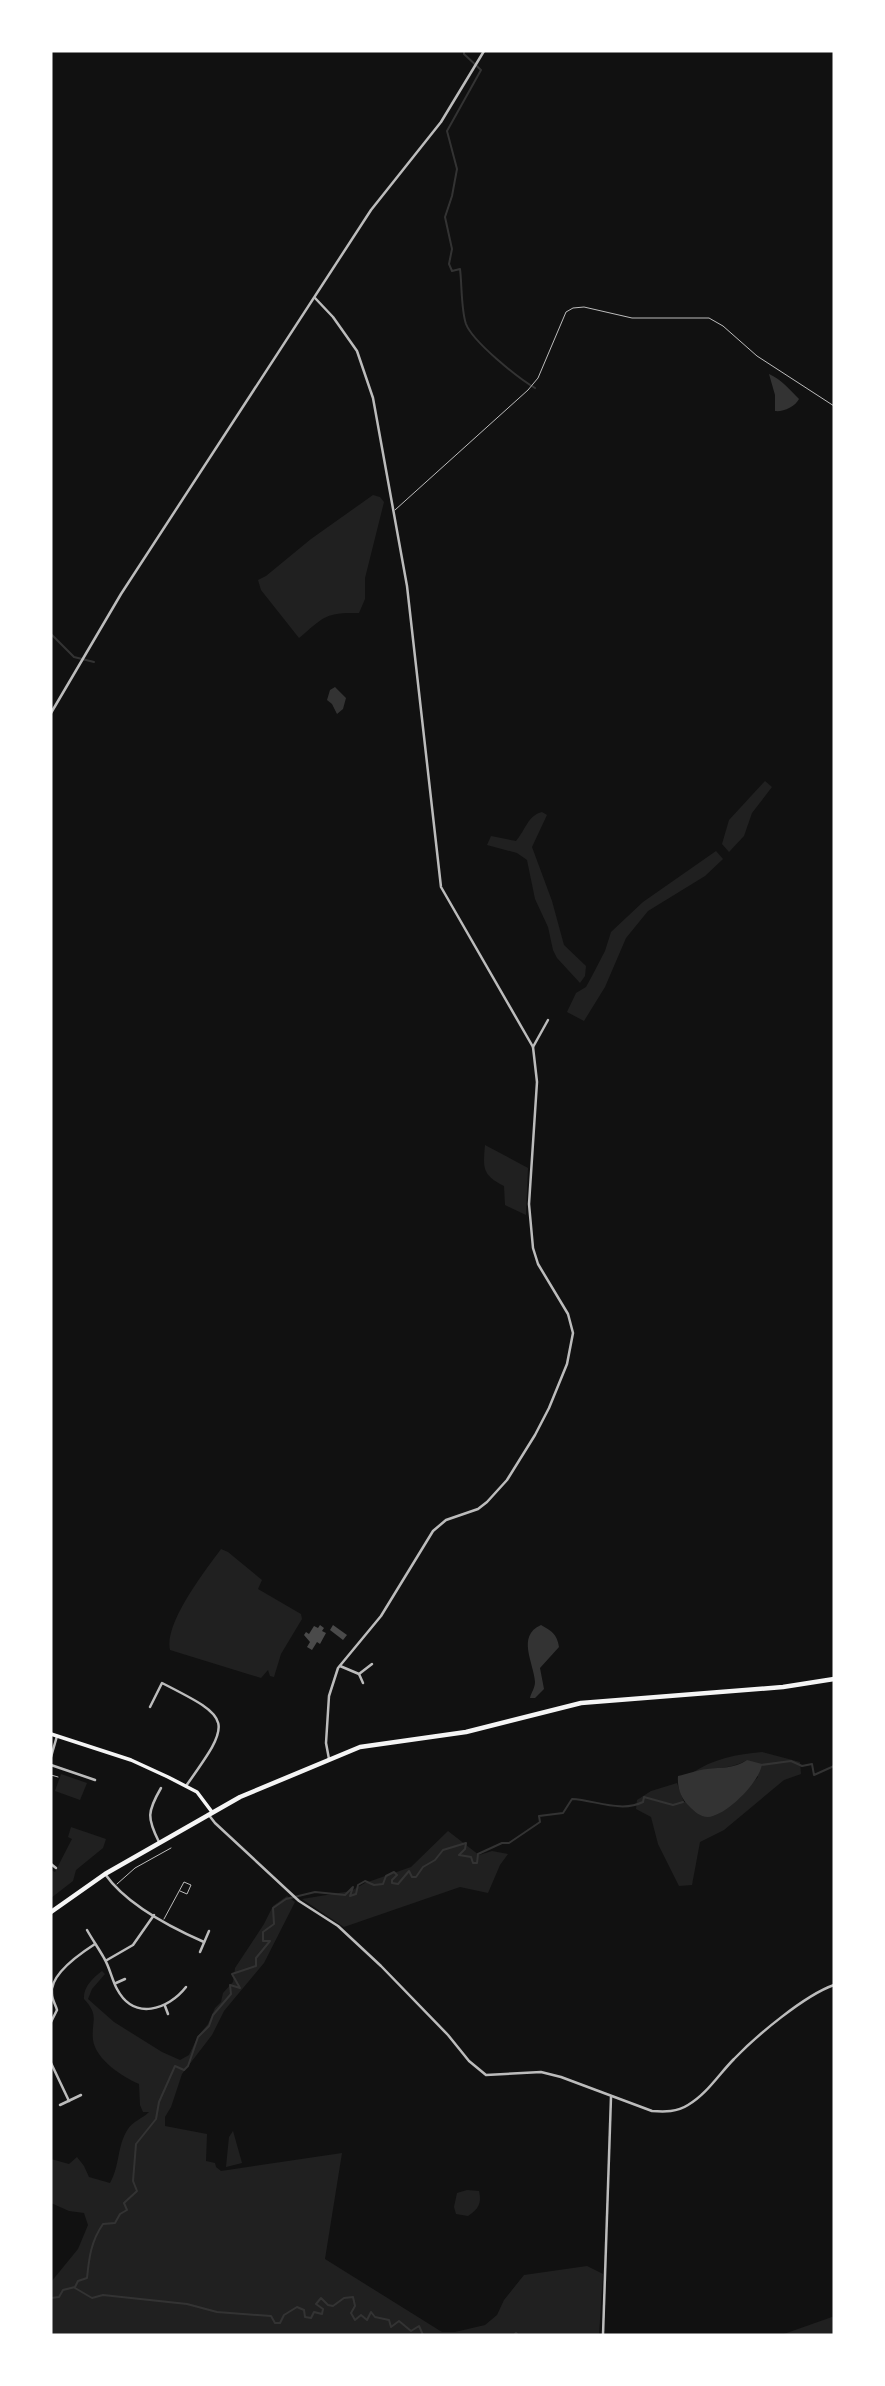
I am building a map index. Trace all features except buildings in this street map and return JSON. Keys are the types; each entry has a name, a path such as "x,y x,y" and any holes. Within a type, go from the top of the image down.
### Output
{"highway":[{"path":"51,1912 105,1874 210,1813 262,1786 368,1745 466,1732 581,1703 783,1687 834,1678"}],"main road":[{"path":"51,1734 131,1760 186,1786 197,1792 210,1813"}],"street":[{"path":"51,713 121,593 378,201 441,122 484,51"},
{"path":"315,298 350,340 366,373 373,398 407,586 441,887 533,1047 537,1082 529,1204 533,1248 538,1264 568,1314 573,1333 567,1364 549,1408 506,1480 478,1509 446,1520 433,1531 381,1616 340,1666 329,1696 326,1742 329,1759"},
{"path":"533,1047 548,1020"},
{"path":"359,1674 372,1664"},
{"path":"340,1666 359,1674 363,1683"},
{"path":"150,1707 162,1683 201,1702 219,1721 217,1739 186,1786"},
{"path":"51,1757 57,1736"},
{"path":"51,1765 95,1780"},
{"path":"159,1842 149,1823 149,1815 151,1805 161,1788"},
{"path":"210,1813 215,1823 299,1901 338,1926 381,1966 448,2035 469,2061 486,2075 541,2073 561,2077 652,2111 666,2112 689,2105 706,2091 748,2045 808,1998 834,1985"},
{"path":"51,1864 56,1868"},
{"path":"105,1874 115,1885 162,1921 204,1942"},
{"path":"106,1961 133,1945 154,1915"},
{"path":"87,1930 124,1998 138,2007 165,2006 176,2000 187,1987"},
{"path":"200,1952 209,1931"},
{"path":"51,2022 57,2010 51,1994 52,1987 74,1958 95,1944"},
{"path":"115,1983 125,1979"},
{"path":"165,2006 168,2014"},
{"path":"51,2063 69,2101"},
{"path":"60,2105 81,2095"},
{"path":"603,2335 611,2097"}],"lane":[{"path":"394,511 528,390 538,378 566,312 573,309 584,307 632,318 709,318 723,326 757,356 834,406"},
{"path":"51,1775 58,1777"},
{"path":"115,1885 135,1868 171,1848"},
{"path":"162,1921 180,1891"}],"shaded area":[{"path":"769,374 799,399 795,404 785,410 775,411 775,395"},
{"path":"373,495 384,502 365,578 365,599 359,613 326,617 299,638 261,590 258,580"},
{"path":"335,687 346,698 343,709 337,714 327,700 330,690"},
{"path":"765,781 772,787 752,813 744,836 729,852 722,844 729,820"},
{"path":"542,812 547,815 532,847 552,901 564,945 586,966 585,976 580,983 553,950 548,927 535,899 527,860 517,853 487,845 491,836 516,841 530,820"},
{"path":"716,851 723,859 705,876 648,911 626,938 605,987 584,1021 567,1012 576,993 586,987 605,951 611,932 643,902"},
{"path":"485,1145 528,1168 526,1215 505,1205 504,1186 491,1178 486,1170"},
{"path":"221,1549 262,1580 258,1589 301,1614 302,1619 281,1654 274,1677 270,1676 268,1670 261,1678 170,1650 173,1626 179,1612"},
{"path":"541,1625 553,1633 559,1647 540,1668 544,1689 535,1698 530,1698 535,1682 528,1650 529,1636"},
{"path":"762,1752 800,1762 801,1774 784,1780 724,1830 700,1842 692,1885 679,1886 658,1844 651,1817 636,1809 637,1800 651,1791 677,1783 684,1802 737,1800 758,1777 747,1760 692,1773 726,1758"},
{"path":"747,1760 762,1764 760,1771 741,1797 724,1811 705,1817 695,1812 684,1800 678,1776 732,1766"},
{"path":"61,1774 87,1783 80,1800 55,1791"},
{"path":"71,1827 106,1839 103,1848 76,1870 73,1881 51,1898 51,1870 55,1872 72,1839 68,1837"},
{"path":"448,1831 479,1855 492,1851 508,1854 488,1893 460,1887 344,1927 302,1899 351,1891 365,1883 411,1867"},
{"path":"287,1896 295,1902 264,1963 224,2011 212,2035 182,2074 165,2117 165,2126 207,2134 206,2161 215,2163 221,2171 342,2153 325,2259 442,2332 485,2325 497,2315 504,2300 524,2275 587,2266 603,2274 599,2335 51,2335 51,2282 78,2249 88,2225 84,2213 69,2211 51,2203 51,2159 69,2164 77,2157 89,2177 110,2183 124,2135 132,2124 149,2112 143,2112 140,2105 139,2084 111,2067 95,2047 93,2014 84,1999 87,1987 102,1971 105,1974 92,1989 88,1999 114,2022 180,2060 189,2055 198,2036 208,2024 215,2008 221,2002 223,1993 233,1982 235,1968 273,1906"},
{"path":"233,2131 242,2163 226,2167 229,2137"},
{"path":"479,2191 478,2206 468,2216 456,2214 454,2207 457,2193"},
{"path":"832,2317 834,2335 781,2335"}],"waterway":[{"path":"464,51 481,70 447,131 457,169 445,217 452,249 449,264 452,271 460,269 463,312 470,332 497,359 535,388"},
{"path":"51,634 74,657 94,662"},
{"path":"761,1765 791,1761 802,1766 812,1764 814,1775 834,1766"},
{"path":"51,2298 59,2297 63,2290 75,2287 78,2281 87,2278 91,2250 99,2230 103,2224 115,2223 120,2214 127,2210 124,2203 137,2191 133,2181 136,2144 156,2119 159,2102 175,2066 184,2070 188,2066 198,2037 231,1994 230,1985 240,1988 232,1974 256,1966 256,1958 270,1941 263,1941 263,1932 274,1924 273,1908 286,1899 315,1892 345,1895 353,1887 350,1896 356,1894 358,1885 365,1881 374,1885 383,1884 386,1876 394,1872 397,1875 392,1883 398,1884 409,1871 412,1877 416,1877 423,1867 435,1860 443,1850 466,1843 465,1849 459,1855 471,1857 473,1863 477,1863 478,1854 502,1843 509,1843 540,1822 539,1816 563,1813 572,1799 617,1806 635,1805 643,1802 644,1797 673,1805 683,1802"},
{"path":"75,2288 92,2298 103,2295 187,2304 217,2312 271,2316 275,2323 280,2323 284,2315 297,2307 304,2310 305,2317 311,2318 314,2312 322,2314 323,2309 316,2304 321,2298 333,2306 344,2298 353,2297 355,2306 351,2313 355,2320 361,2315 367,2320 371,2312 375,2317 389,2320 391,2327 399,2321 411,2331 419,2326 423,2335"},
{"path":"448,2335 458,2335"},
{"path":"514,2335 518,2335"}]}
